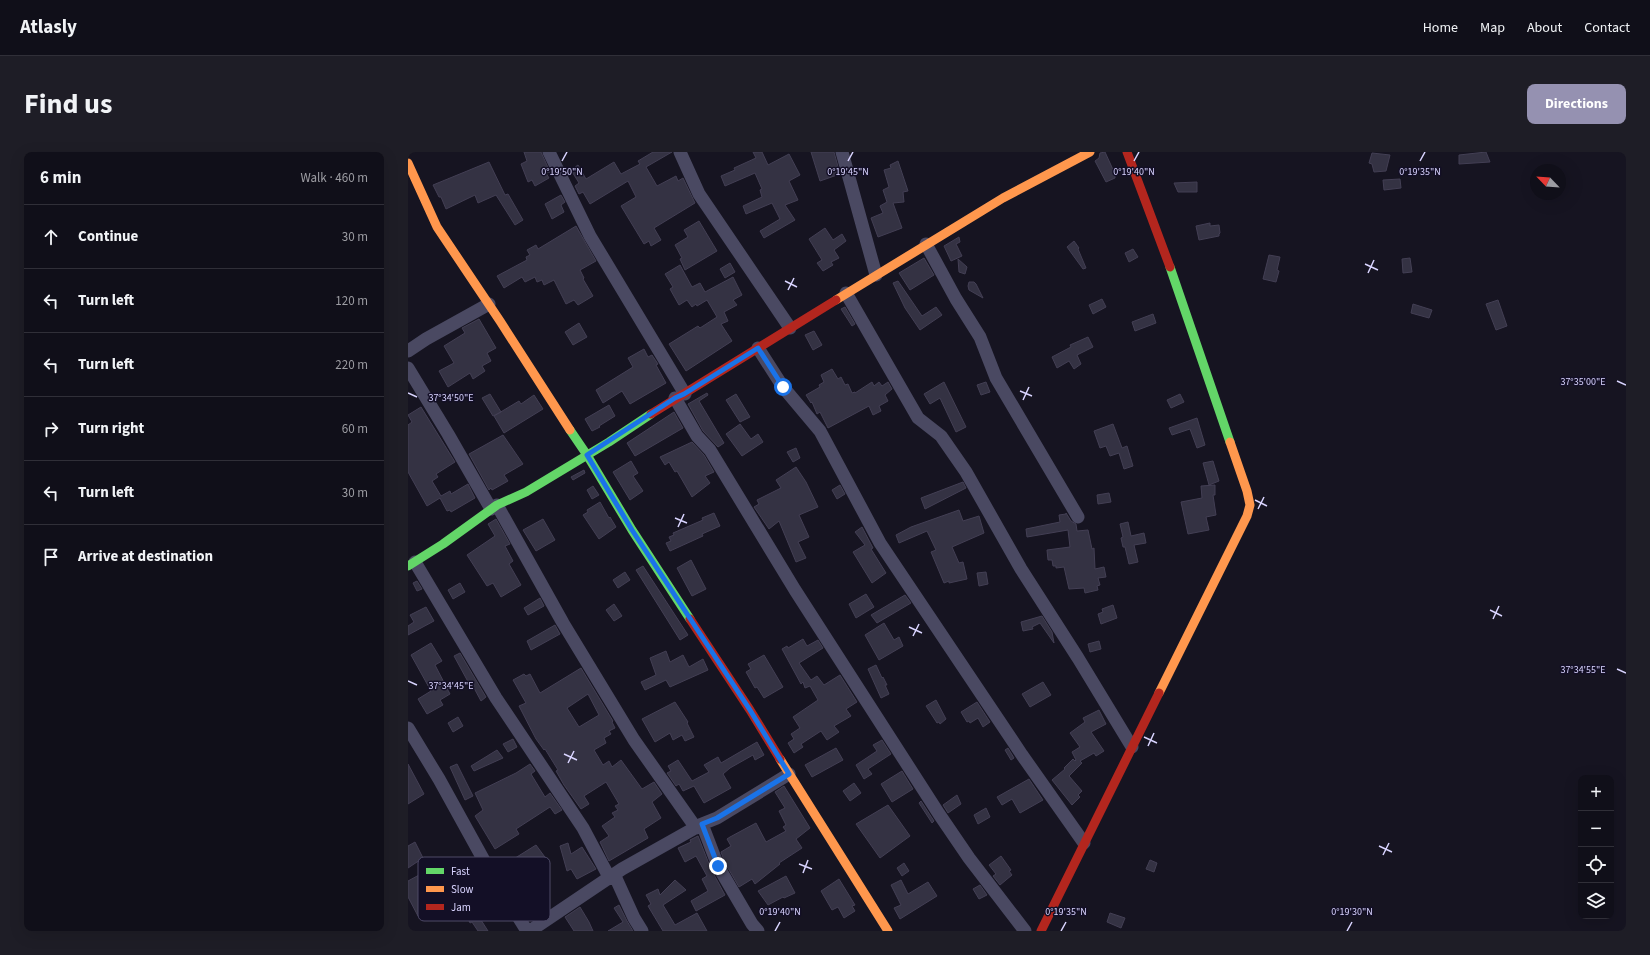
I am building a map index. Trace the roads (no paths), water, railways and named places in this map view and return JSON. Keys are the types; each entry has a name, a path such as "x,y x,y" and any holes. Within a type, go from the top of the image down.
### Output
{"street":[{"path":"549,152 590,236 680,396 697,436 710,450 795,590 939,814 969,858 1025,931"},
{"path":"680,152 699,194 790,328"},
{"path":"842,152 876,275"},
{"path":"642,931 612,876 583,828 496,698 411,564 443,544 494,507 526,492 587,455 926,244 1003,198 1090,152"},
{"path":"1042,931 1084,843 1241,529 1250,505 1235,451 1159,236 1127,152"},
{"path":"408,163 436,227 489,304 554,407 587,455 636,537 750,710 888,931"},
{"path":"926,244 956,299 980,337 996,378 1078,517"},
{"path":"846,293 918,418 941,436 966,472 1021,569 1078,658 1132,747"},
{"path":"408,351 426,339 489,304"},
{"path":"758,348 783,387 820,431 880,543 1022,755 1084,843"},
{"path":"408,368 494,507 634,740 699,826 718,866 752,924 758,931"},
{"path":"408,728 439,779 482,857"},
{"path":"550,917 612,876 699,826 717,818 789,774"},
{"path":"522,921 529,931 544,921"}]}
